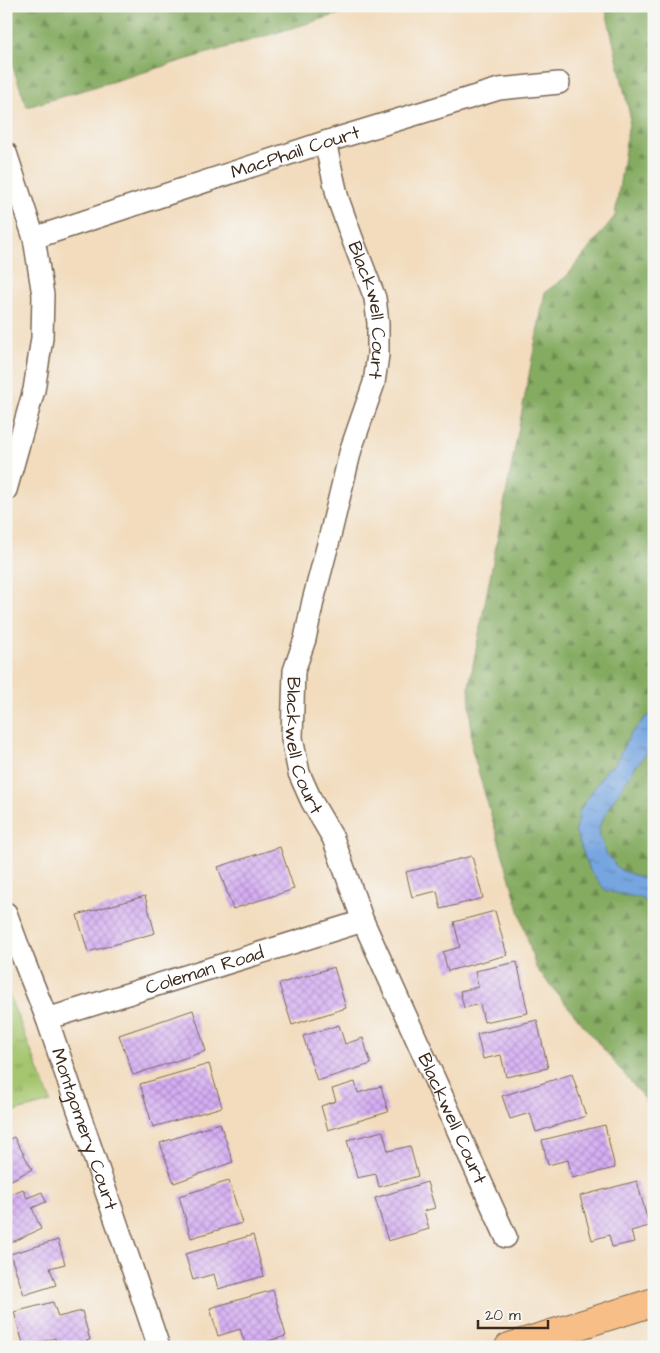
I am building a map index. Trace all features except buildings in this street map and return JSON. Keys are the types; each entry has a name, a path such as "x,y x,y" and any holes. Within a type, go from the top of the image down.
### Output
{"main road":[{"path":"509,1347 654,1302"}],"street":[{"name":"MacPhail Court","path":"34,238 325,142 499,89 560,83"},
{"name":"Blackwell Court","path":"325,142 338,199 375,298 378,323 378,355 374,383 351,450 305,639 294,671 292,738 299,773 312,802 333,838 363,921 506,1237"},
{"path":"6,153 34,238 43,295 42,338 34,390 7,487"},
{"name":"Montgomery Court","path":"6,913 47,1019 159,1347"},
{"name":"Coleman Road","path":"47,1019 363,921"}],"green space":[{"path":"6,6 366,6 27,107 6,48"},
{"path":"605,6 654,6 654,1110 536,968 472,750 469,686 545,292 566,277 615,216 630,116"},
{"path":"6,987 51,1102 6,1114"}],"water":[{"path":"654,712 654,744 636,766 610,805 599,827 600,838 607,855 620,870 654,882 654,907 641,898 606,891 589,869 575,830 580,810 607,769 615,764 629,736 645,718"}]}
